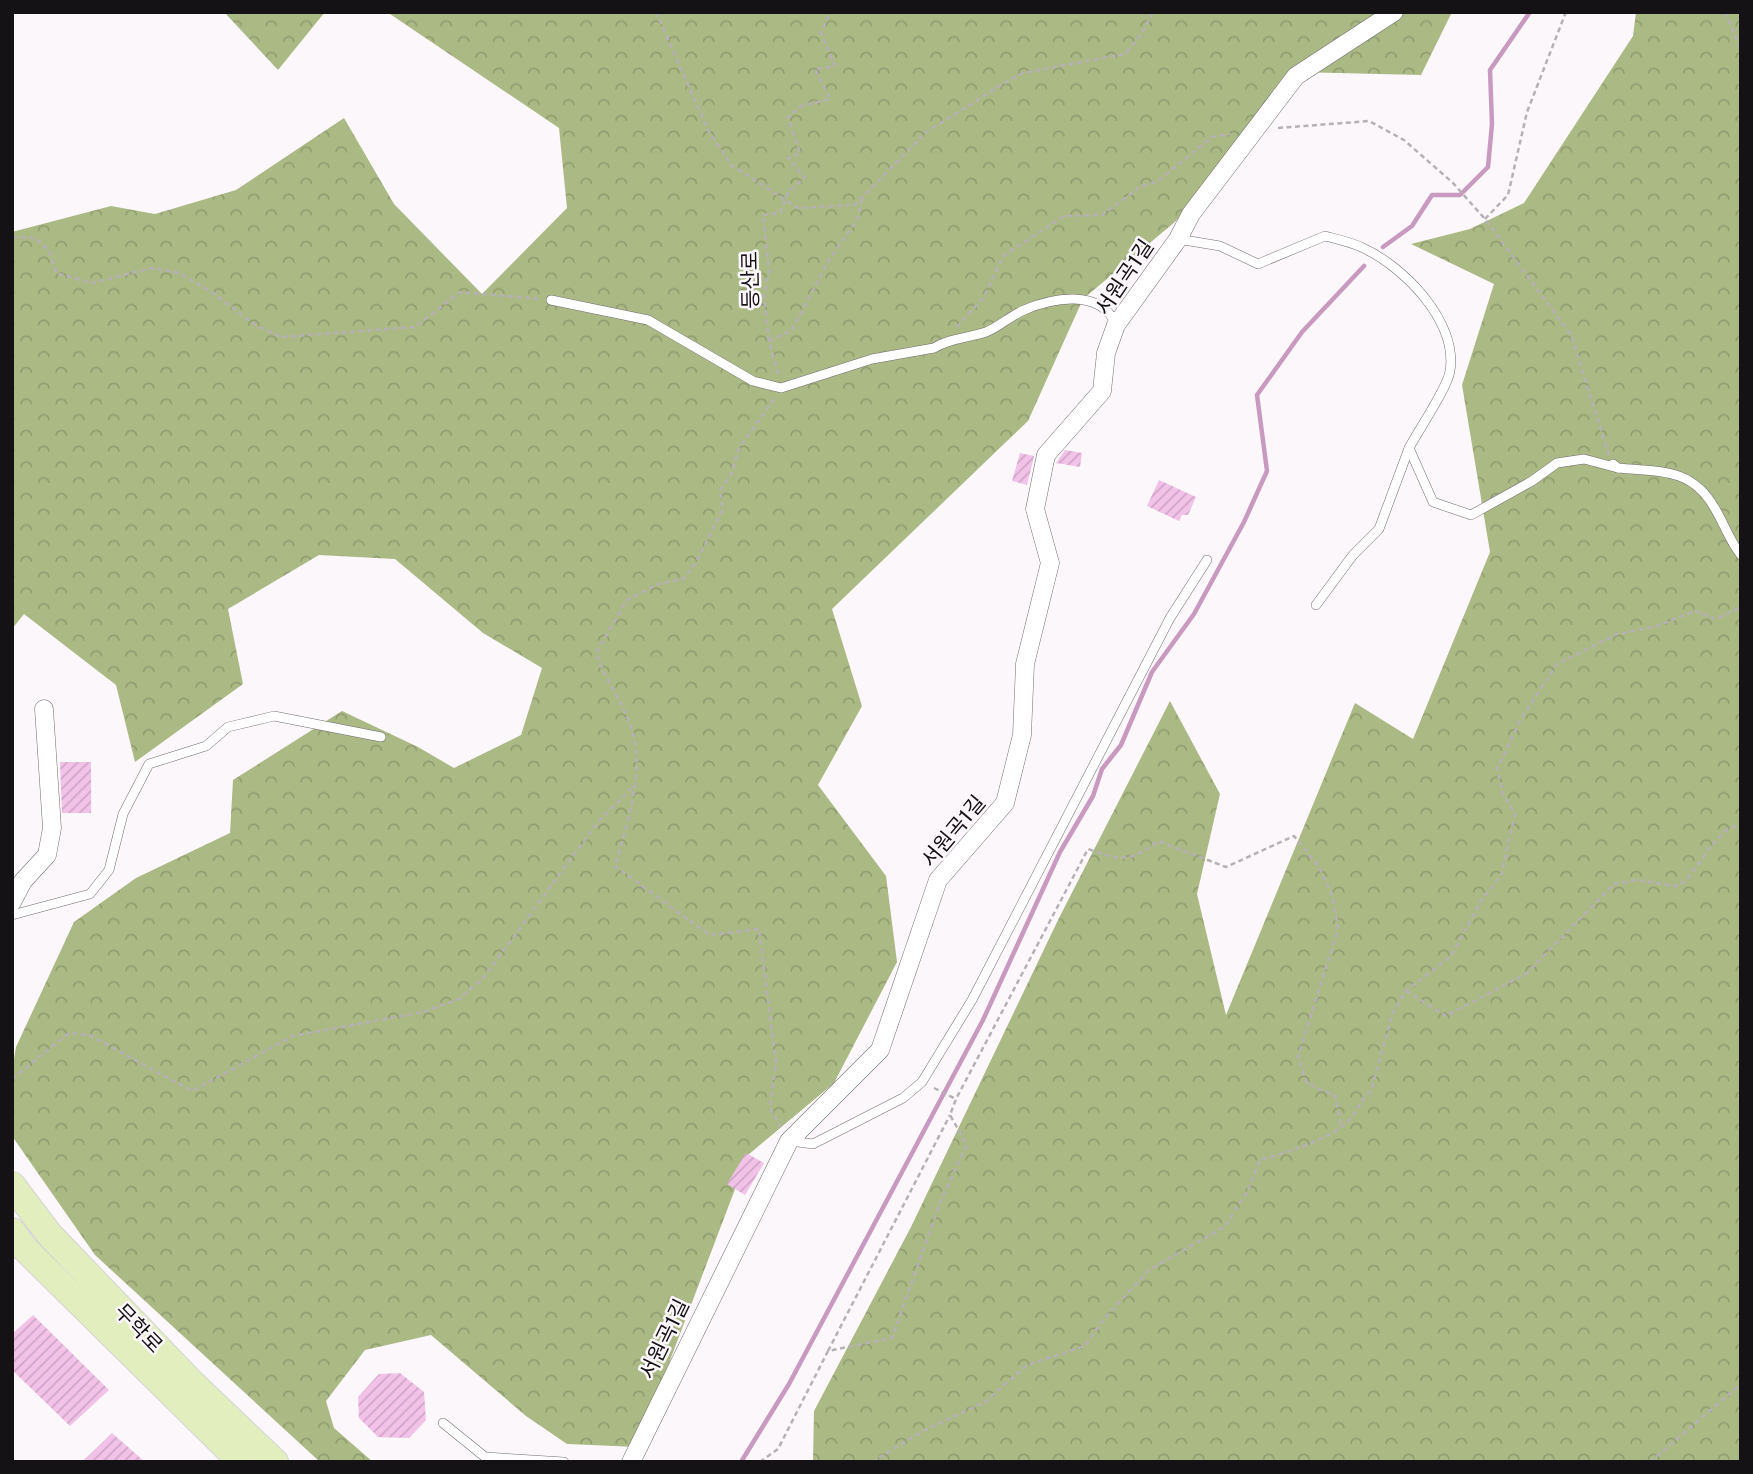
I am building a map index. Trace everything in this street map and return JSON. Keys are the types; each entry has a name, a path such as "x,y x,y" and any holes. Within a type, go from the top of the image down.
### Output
{"main road":[{"name":"무학로","path":"12,1185 49,1234 192,1383 275,1462"},
{"name":"무학로","path":"12,1231 25,1249 240,1461"}],"street":[{"name":"서원곡1길","path":"631,1462 789,1141 880,1051 938,880 1005,803 1022,735 1025,664 1051,563 1035,509 1046,455 1102,391 1106,353 1116,325 1178,239 1191,214 1254,129 1296,76 1394,12"},
{"path":"12,902 23,881 47,855 52,828 44,709"}],"lane":[{"name":"서원곡1길","path":"1178,239 1220,246 1258,264 1325,236 1361,247 1396,272 1433,306 1452,347 1450,375 1409,447 1379,529 1353,555 1316,605"},
{"path":"551,300 648,320 753,381 781,388 872,359 934,348 943,342 989,331 1023,311 1058,298 1090,301 1112,315 1116,325"},
{"path":"1409,447 1433,502 1471,515 1532,481 1557,463 1584,459 1674,473 1693,480 1714,506 1728,539 1741,555"},
{"path":"789,1141 813,1144 902,1098 922,1082 972,1000 1170,618 1207,560"},
{"path":"12,915 90,894 109,870 123,814 149,764 206,746 228,727 274,716 382,737"},
{"path":"443,1423 485,1457 564,1462"}],"path":[{"path":"656,12 708,130 731,165 798,208 855,205 925,133 1023,73 1125,54 1140,36 1153,12"},
{"name":"등산로","path":"781,388 769,341 764,296 769,271 763,215 780,213 787,202 789,191 804,178 788,158 800,153 788,117 801,106 830,99 815,69 835,66 821,33 830,12"},
{"path":"1485,219 1508,195 1527,112 1566,12"},
{"path":"1725,12 1741,50"},
{"path":"943,342 983,298 1004,255 1064,216 1102,215 1140,187 1158,181 1212,137 1254,129 1369,121 1404,140 1453,183 1485,219 1571,335 1615,465"},
{"path":"769,341 792,330 829,260 857,220 862,197"},
{"path":"12,237 36,238 49,250 56,272 92,283 151,268 179,273 212,292 255,325 281,337 415,327 460,292 551,300"},
{"path":"781,388 738,448 731,475 720,490 723,509 695,565 683,579 658,584 627,600 596,653 637,748 635,785 615,866 709,935 759,929 776,1063 770,1108 789,1141"},
{"path":"872,1462 923,1431 985,1402 1027,1365 1085,1346 1102,1321 1149,1270 1224,1227 1246,1194 1260,1160 1311,1145 1350,1119 1361,1099 1371,1091 1393,1012 1406,991 1451,956 1481,901 1501,875 1515,814 1503,795 1497,769 1521,719 1557,664 1617,634 1654,627 1695,611 1716,619 1741,607"},
{"path":"12,1079 69,1033 89,1035 191,1091 293,1036 423,1012 459,999 484,977 598,822 635,785"},
{"path":"1406,991 1446,1016 1472,1005 1527,973 1614,884 1637,880 1675,886 1686,881 1725,831 1741,824"},
{"path":"760,1462 778,1449 956,1099 1088,849 1112,858 1136,858 1158,841 1226,867 1294,836 1319,867 1332,895 1338,929 1298,1057 1307,1083 1335,1096 1341,1124"},
{"path":"930,1087 956,1099"},
{"path":"828,1351 891,1338 941,1200 967,1145 950,1115"},
{"path":"1650,1462 1741,1384"}],"green space":[{"path":"224,12 325,12 278,70"},
{"path":"387,12 1452,12 1421,75 1295,72 1176,221 1083,299 1028,421 832,609 862,706 818,785 886,876 897,962 834,1083 748,1155 637,1447 567,1444 526,1416 431,1335 365,1350 326,1401 334,1428 373,1462 320,1462 95,1255 12,1136 12,1071 16,1047 74,922 136,878 230,833 233,780 342,711 418,747 454,768 521,735 542,668 483,633 395,559 319,555 228,609 243,684 135,762 116,685 24,614 12,629 12,232 111,206 155,214 236,190 344,118 394,204 482,294 567,208 559,128"},
{"path":"1636,12 1741,12 1741,1462 813,1462 814,1411 911,1227 1059,918 1170,701 1220,794 1197,894 1226,1015 1355,703 1413,739 1490,552 1462,385 1494,284 1411,244 1470,229 1524,203 1633,36"}],"building":[{"path":"1065,450 1082,453 1080,467 1056,463"},
{"path":"1020,453 1034,456 1027,485 1012,481"},
{"path":"1159,480 1196,497 1188,515 1182,515 1179,521 1147,506"},
{"path":"60,762 91,762 91,813 62,813"},
{"path":"746,1153 764,1163 745,1195 727,1184"},
{"path":"33,1315 109,1390 70,1426 12,1370 12,1334"},
{"path":"400,1373 424,1392 426,1420 409,1438 378,1437 359,1418 358,1397 379,1374"},
{"path":"112,1433 145,1462 82,1462"}],"waterway":[{"path":"1383,247 1412,226 1432,195 1460,195 1488,167 1492,124 1490,70 1530,12"},
{"path":"741,1462 789,1384 983,1020 1060,852 1093,796 1102,769 1121,745 1152,672 1194,614 1244,522 1267,471 1257,395 1302,332 1364,266"}]}
